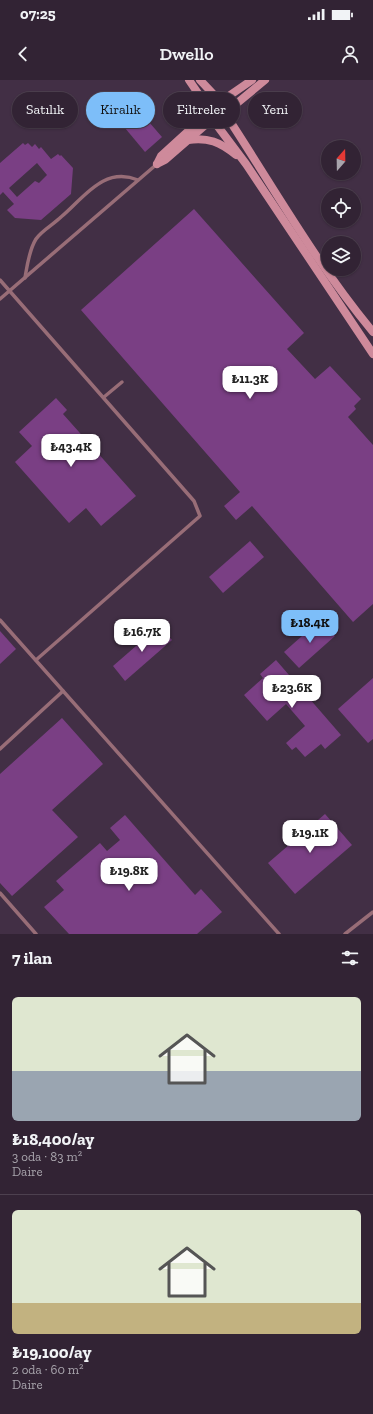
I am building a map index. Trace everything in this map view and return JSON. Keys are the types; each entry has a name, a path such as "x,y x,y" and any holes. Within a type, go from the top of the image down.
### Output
{"main road":[{"path":"189,80 197,92"},
{"path":"200,80 213,92"},
{"path":"232,92 252,80"},
{"path":"240,104 265,80"},
{"path":"157,164 161,156 199,128"},
{"path":"157,164 165,160 201,128"},
{"path":"217,128 246,164 373,354"},
{"path":"238,128 318,258 350,304 373,332"},
{"path":"187,141 200,138 216,142 246,164"}],"lane":[{"path":"0,299 157,164"},
{"path":"25,278 27,264 36,239 91,188 108,178 128,176 138,180"},
{"path":"0,280 194,501 200,516 36,660"},
{"path":"104,397 122,382"},
{"path":"0,620 279,934"},
{"path":"0,749 63,691"},
{"path":"0,893 36,934"},
{"path":"346,934 373,912"}],"building":[{"path":"125,128 154,128 162,137 145,152"},
{"path":"23,143 25,145 28,143 32,147 35,144 39,149 41,147 51,159 58,154 60,156 61,155 73,168 71,194 41,220 15,218 7,210 14,204 3,192 0,195 0,163","holes":["37,163 47,175 39,183 35,181 17,197 9,188"]},
{"path":"194,209 304,333 287,349 315,379 330,366 361,399 354,406 356,409 348,417 373,445 373,604 353,622 252,506 236,520 224,506 240,492 81,310"},
{"path":"56,398 67,410 63,414 136,496 101,526 86,508 69,523 15,462 32,446 19,432"},
{"path":"250,541 264,557 223,593 209,577"},
{"path":"320,620 335,636 299,668 284,652"},
{"path":"159,626 172,640 125,681 113,666"},
{"path":"0,631 16,649 0,664"},
{"path":"276,660 341,735 325,749 321,744 305,757 296,747 292,750 286,743 305,726 286,704 267,721 244,695 263,678 260,674"},
{"path":"373,678 373,739 368,743 338,709"},
{"path":"62,718 103,764 52,810 78,837 12,896 0,883 0,774"},
{"path":"325,814 352,845 295,894 268,863"},
{"path":"125,815 195,895 201,889 222,912 197,934 69,934 44,907 64,890 56,881 100,843 107,851 120,840 110,828"}]}
